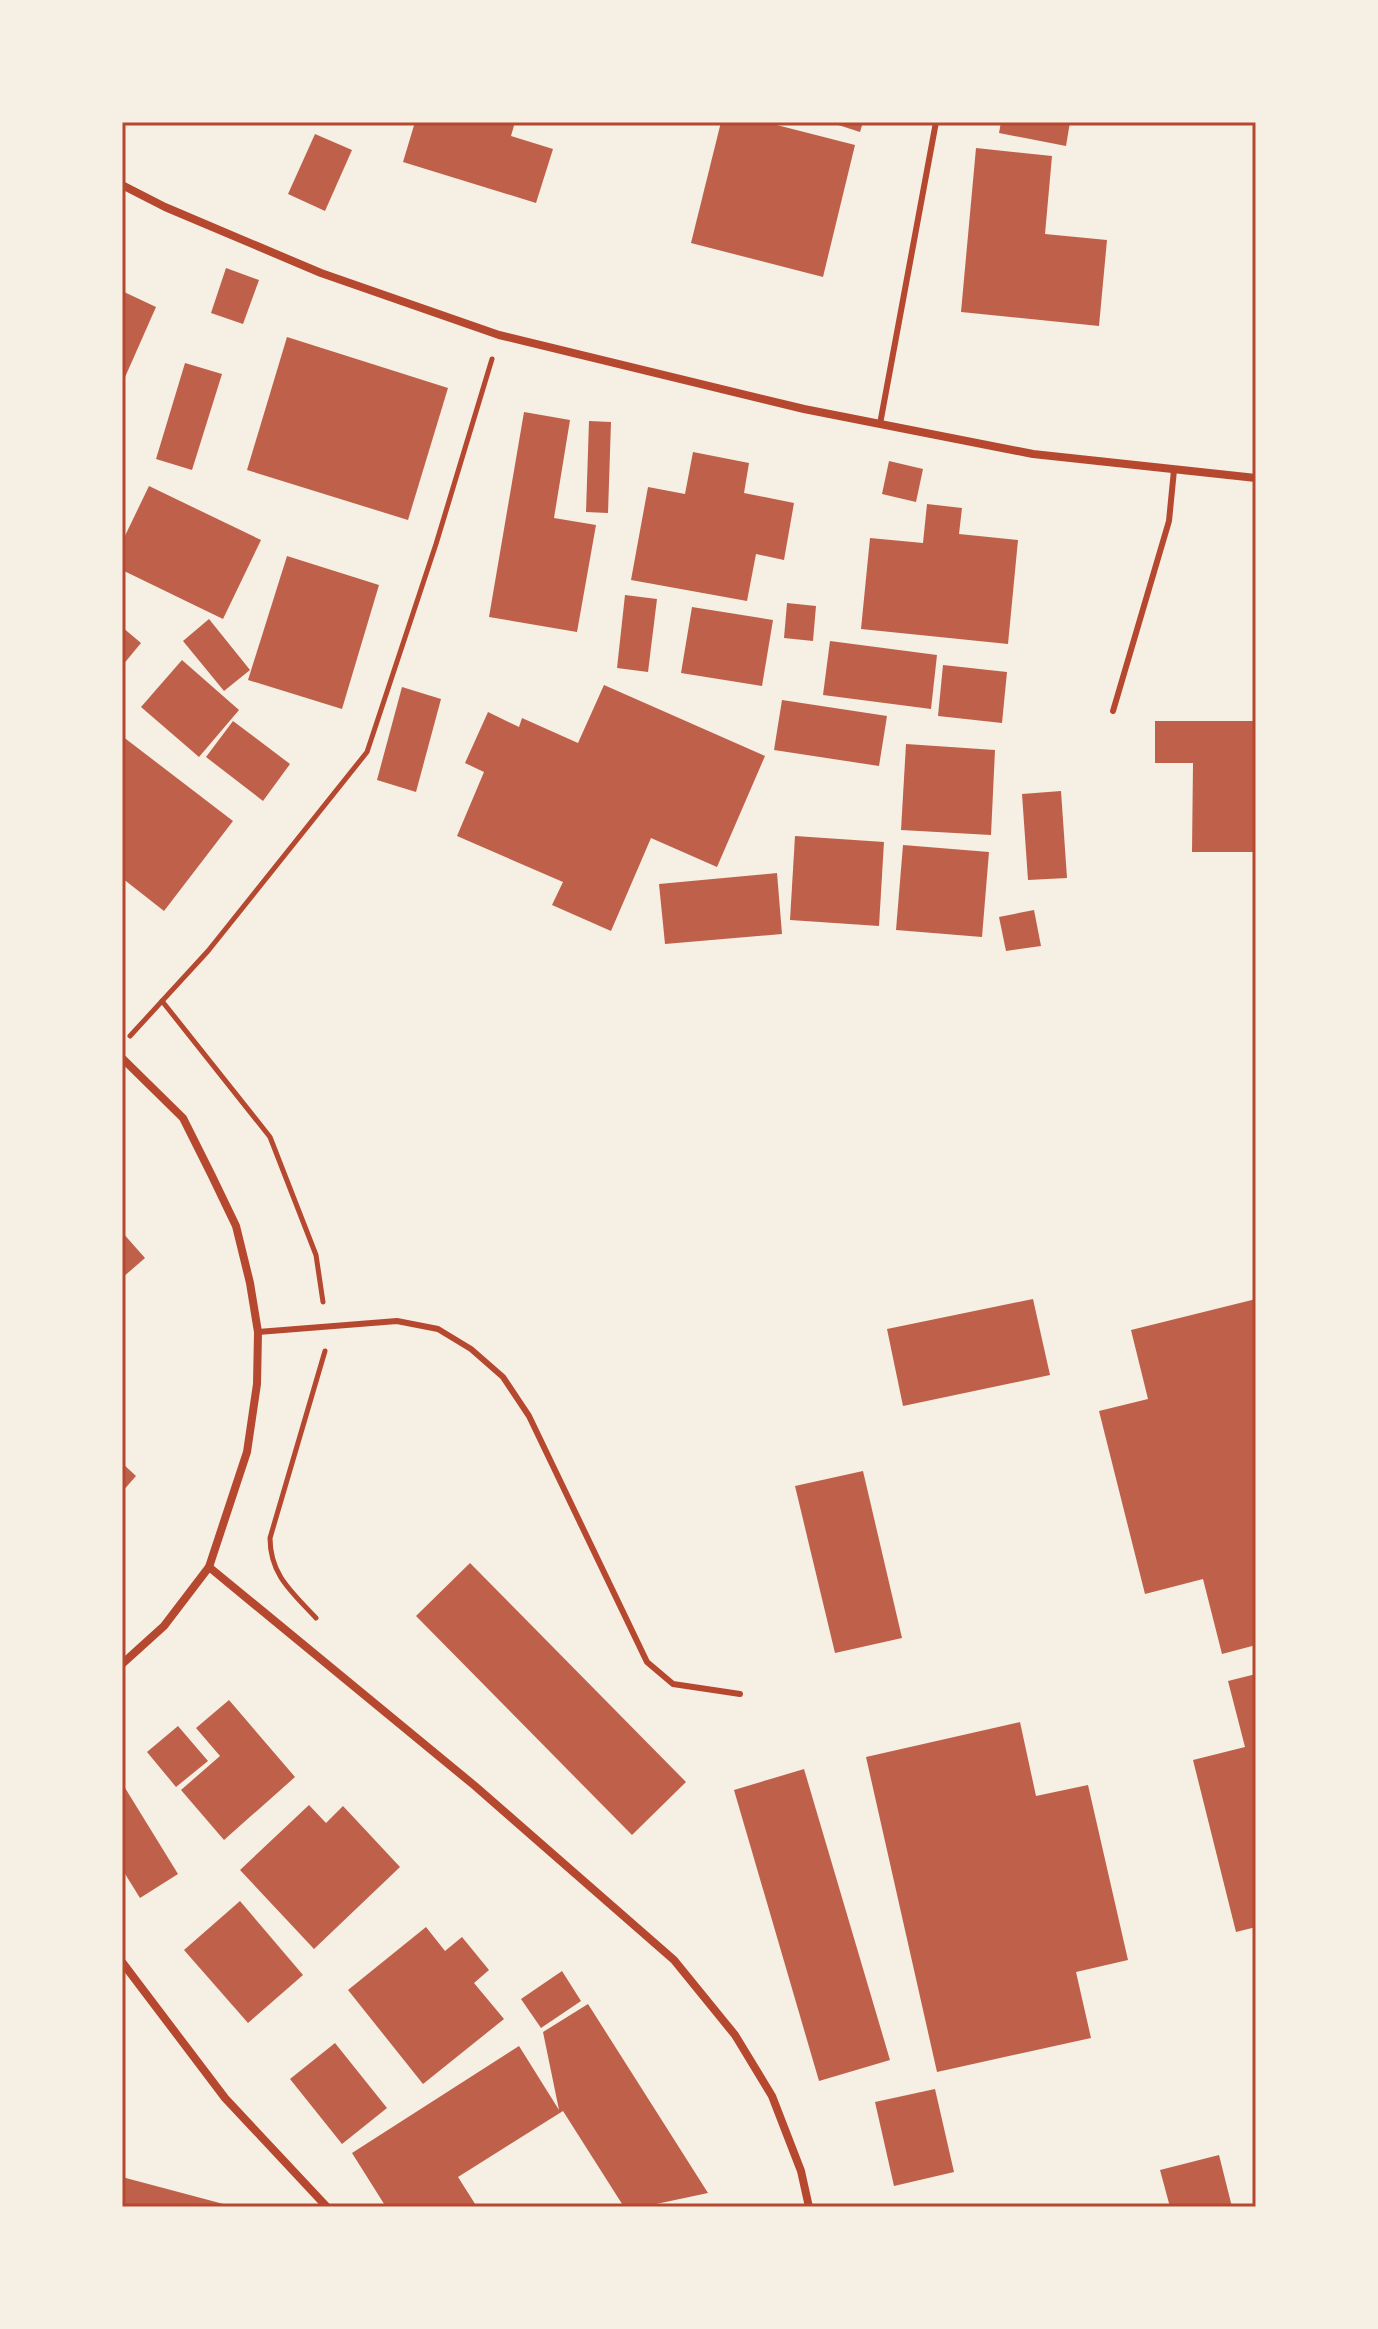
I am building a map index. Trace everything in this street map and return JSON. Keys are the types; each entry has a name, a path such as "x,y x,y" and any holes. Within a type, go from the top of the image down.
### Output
{"street":[{"path":"122,185 165,207 321,273 499,335 804,409 1033,454 1256,478"},
{"path":"122,1058 183,1118 212,1176 236,1226 258,1332 257,1384 247,1452 209,1567 164,1626 122,1664"},
{"path":"209,1567 475,1786 674,1960 735,2035 772,2096 801,2171 809,2207"},
{"path":"122,1962 225,2098 327,2207"}],"lane":[{"path":"880,424 936,122"},
{"path":"1113,711 1169,521 1174,470"},
{"path":"258,1332 397,1321 438,1329 471,1349 503,1377 529,1416 647,1662 673,1684 740,1694"}],"path":[{"path":"122,1045 208,951 367,752 436,544 499,335"},
{"path":"162,1001 270,1137 316,1255 326,1325 325,1357 270,1538 270,1549 274,1566 284,1584 327,1629"}],"building":[{"path":"415,122 515,122 511,136 553,149 536,203 403,162"},
{"path":"721,122 765,122 855,145 823,277 691,243"},
{"path":"829,122 863,122 860,132"},
{"path":"1001,122 1070,122 1066,146 999,133"},
{"path":"315,134 352,150 325,211 288,194"},
{"path":"976,148 1052,156 1045,234 1107,240 1099,326 961,312"},
{"path":"226,268 259,280 243,324 211,313"},
{"path":"122,291 156,307 122,384"},
{"path":"287,337 448,388 408,520 247,470"},
{"path":"185,363 222,374 192,470 156,459"},
{"path":"524,412 570,420 554,518 596,525 577,632 489,617"},
{"path":"589,421 611,422 608,513 586,512"},
{"path":"693,452 749,463 744,493 794,503 784,560 756,554 747,601 631,580 648,487 685,494"},
{"path":"889,461 923,469 916,502 882,494"},
{"path":"149,486 261,540 223,619 122,570 122,542"},
{"path":"927,504 962,508 959,534 1018,540 1008,644 861,629 870,538 923,543"},
{"path":"287,556 379,585 342,709 248,680"},
{"path":"625,595 657,599 648,672 617,668"},
{"path":"787,603 816,606 813,641 784,638"},
{"path":"692,607 773,620 762,686 681,673"},
{"path":"209,619 250,670 224,691 183,641"},
{"path":"122,627 141,643 122,666"},
{"path":"830,641 937,655 931,709 823,695"},
{"path":"182,660 239,710 199,757 141,707"},
{"path":"943,665 1007,672 1002,723 938,716"},
{"path":"604,685 765,756 717,867 651,838 611,931 552,905 563,882 457,836 484,772 465,763 488,712 519,727 522,718 578,743"},
{"path":"402,687 441,699 416,792 377,780"},
{"path":"782,700 887,716 879,766 774,750"},
{"path":"233,721 290,764 263,801 206,757"},
{"path":"1155,721 1256,721 1256,852 1192,852 1193,763 1155,763"},
{"path":"122,736 233,821 164,911 122,878"},
{"path":"906,744 995,750 991,835 901,830"},
{"path":"1061,791 1067,878 1028,880 1022,794"},
{"path":"795,836 884,842 879,926 790,920"},
{"path":"903,845 989,852 982,937 896,930"},
{"path":"777,873 782,934 665,944 659,884"},
{"path":"1034,910 1041,946 1006,951 999,917"},
{"path":"122,1232 145,1258 122,1278"},
{"path":"1033,1299 1050,1375 903,1406 887,1329"},
{"path":"1256,1299 1256,1645 1222,1654 1203,1579 1145,1594 1099,1411 1148,1399 1131,1330"},
{"path":"122,1463 136,1476 122,1492"},
{"path":"863,1471 902,1638 835,1653 795,1486"},
{"path":"470,1563 686,1782 632,1835 416,1616"},
{"path":"1256,1674 1256,1927 1236,1932 1193,1760 1245,1747 1228,1681"},
{"path":"229,1700 295,1777 224,1840 181,1790 220,1756 196,1728"},
{"path":"1020,1722 1036,1796 1088,1785 1128,1960 1076,1972 1091,2038 937,2072 866,1757"},
{"path":"178,1726 208,1761 176,1787 147,1752"},
{"path":"804,1769 890,2060 819,2081 734,1790"},
{"path":"122,1783 178,1874 140,1898 122,1869"},
{"path":"309,1805 326,1823 343,1806 400,1867 314,1949 240,1870"},
{"path":"240,1901 303,1975 248,2023 184,1950"},
{"path":"426,1927 445,1951 462,1937 489,1970 474,1983 504,2019 423,2084 348,1990"},
{"path":"562,1971 581,2001 541,2028 521,1999"},
{"path":"588,2004 708,2193 642,2207 624,2207 563,2111 458,2177 477,2207 386,2207 352,2153 519,2046 559,2110 543,2032"},
{"path":"335,2043 387,2108 342,2144 290,2079"},
{"path":"935,2089 954,2172 894,2186 875,2102"},
{"path":"1219,2155 1232,2207 1170,2207 1160,2170"},
{"path":"122,2177 231,2206 231,2207 122,2207"}]}
